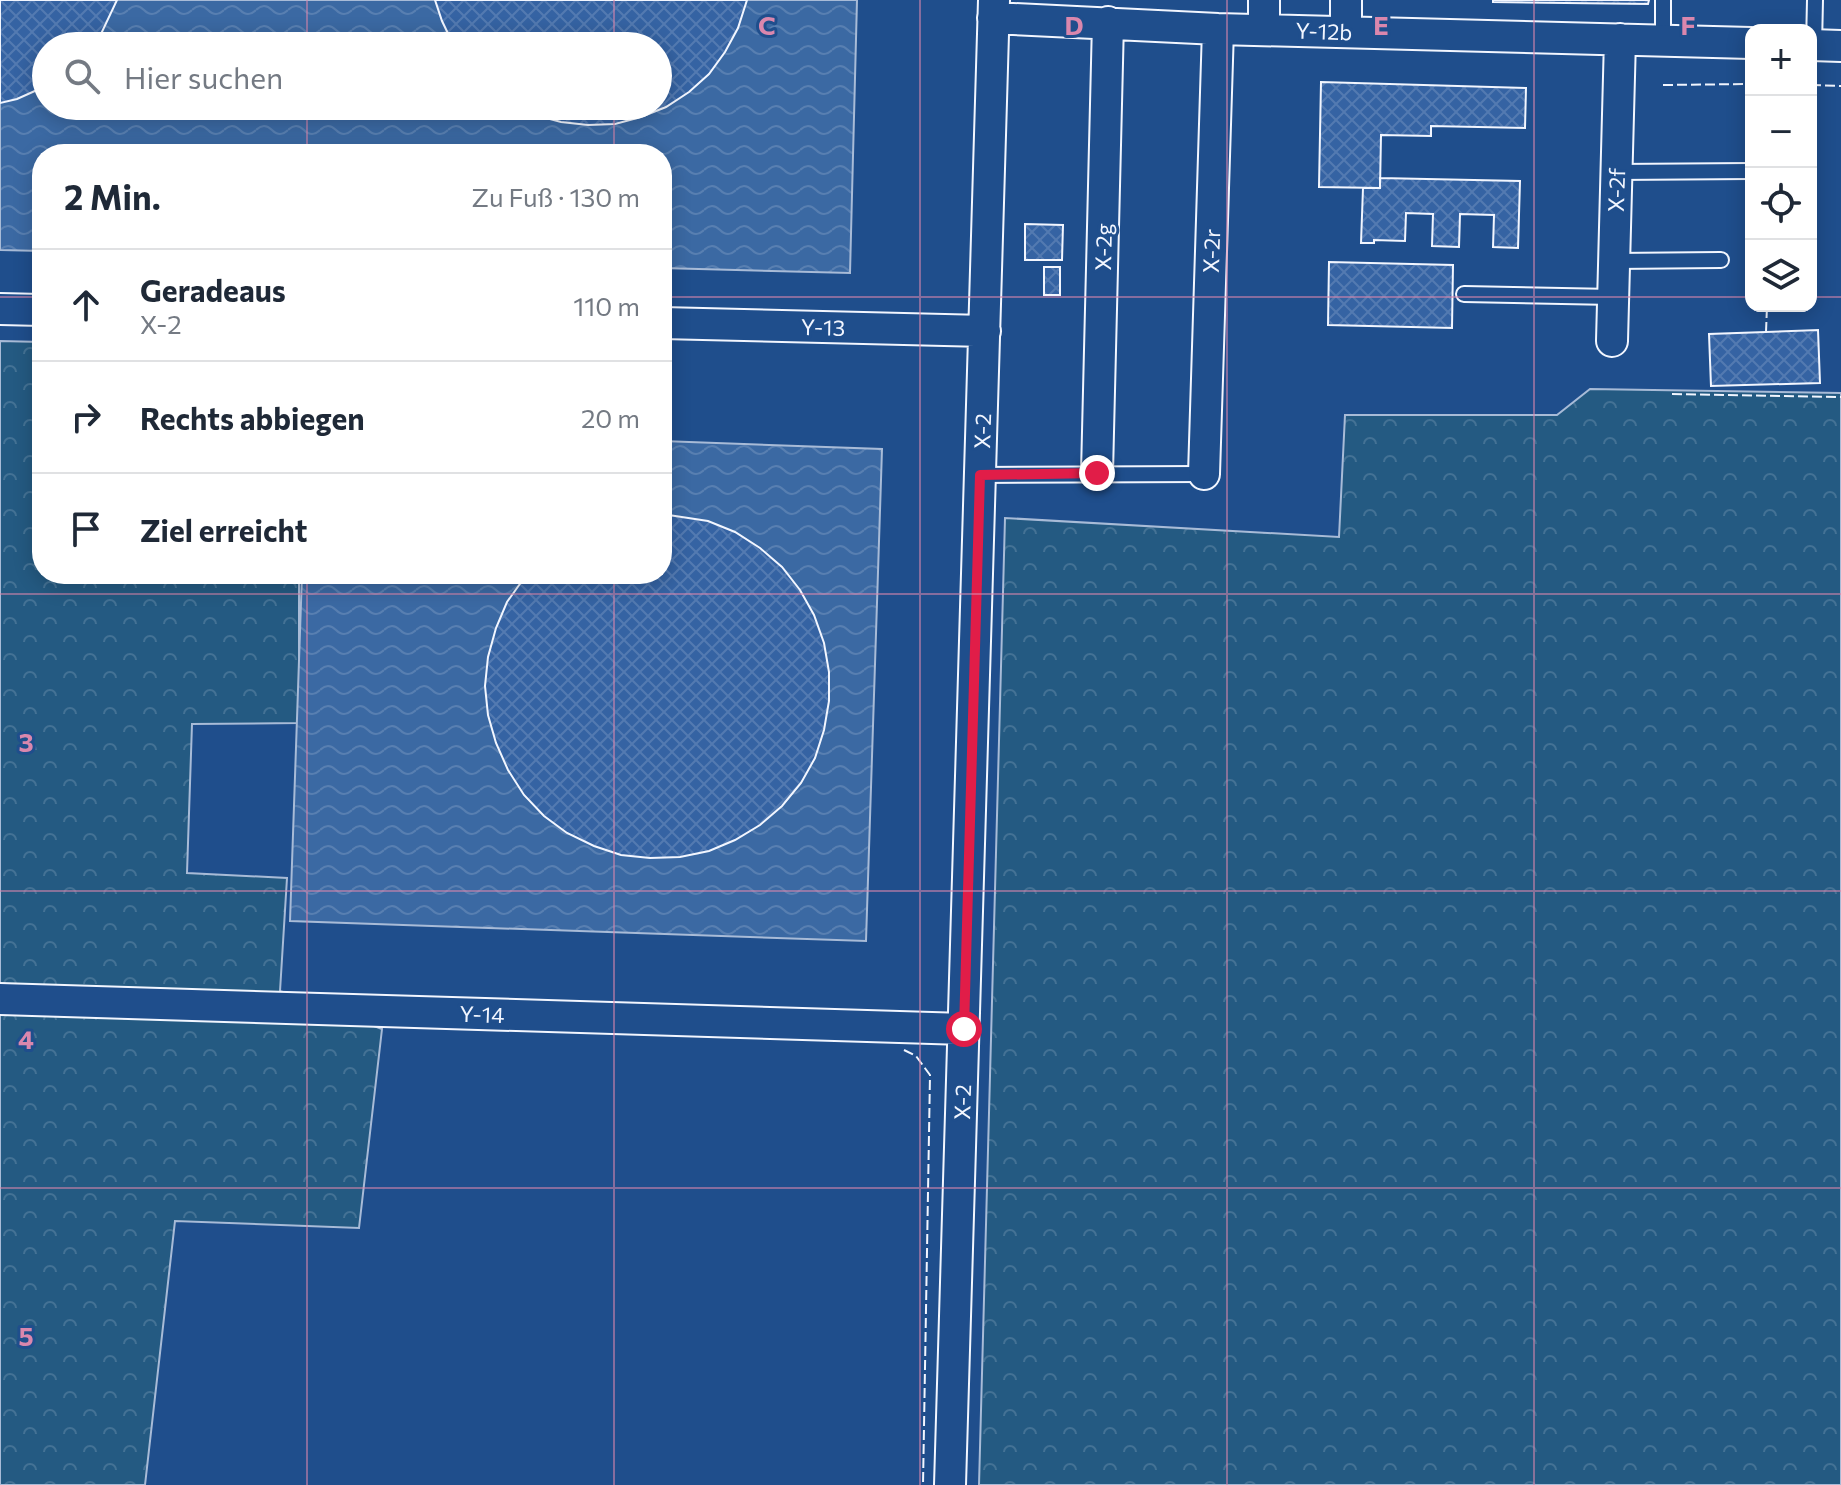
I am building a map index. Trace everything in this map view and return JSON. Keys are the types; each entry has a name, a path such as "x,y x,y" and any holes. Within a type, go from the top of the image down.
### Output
{"street":[{"path":"1346,0 1346,32"},
{"name":"Y-12b","path":"994,9 1104,14 1218,29 1264,15 1346,32 1745,43"},
{"name":"X-2","path":"950,1485 994,9"},
{"name":"X-2g","path":"1097,473 1104,14"},
{"name":"X-2r","path":"1204,474 1218,29"},
{"name":"X-2f","path":"1612,341 1620,39"},
{"path":"0,309 32,310"},
{"name":"Y-13","path":"672,323 985,331"},
{"name":"Y-14","path":"0,999 964,1029"}],"lane":[{"path":"1663,0 1663,40"},
{"path":"1815,0 1822,45"},
{"path":"1616,172 1745,171"},
{"path":"1614,261 1721,260"},
{"path":"1464,294 1613,297"},
{"path":"980,475 1204,474"}],"green space":[{"path":"0,341 32,342 32,584 299,584 299,723 192,724 187,873 287,878 280,991 382,1029 359,1228 175,1221 145,1485 0,1485"},
{"path":"1590,389 1841,393 1841,1485 979,1485 1005,518 1339,537 1345,415 1557,415"}],"water":[{"path":"0,0 857,0 850,273 672,268 672,144 32,144 32,251 0,250"},
{"path":"672,441 882,449 866,941 290,921 302,584 672,584"}],"building":[{"path":"0,0 117,0 102,32 32,32 32,92 0,103"},
{"path":"435,0 747,0 738,28 709,74 672,103 672,32 447,32"},
{"path":"1493,0 1649,0 1648,4"},
{"path":"1321,82 1526,88 1525,128 1431,126 1431,136 1381,135 1380,188 1319,187"},
{"path":"554,120 630,120 588,125"},
{"path":"1380,178 1520,181 1518,248 1493,247 1494,215 1460,214 1459,247 1432,246 1433,214 1406,213 1405,241 1374,240 1374,243 1361,243 1363,188 1380,188"},
{"path":"1025,224 1063,225 1062,260 1025,260"},
{"path":"1329,262 1453,265 1452,328 1328,325"},
{"path":"1044,267 1060,267 1060,295 1044,295"},
{"path":"1818,330 1820,383 1711,386 1709,334"},
{"path":"672,516 708,521 735,532 782,567 814,615 824,643 829,672 829,701 815,758 801,783 782,806 760,825 709,851 680,857 621,855 567,833 544,816 524,795 508,770 488,715 485,686 488,657 507,602 520,584 672,584"}],"fence":[{"path":"1663,85 1745,84"},
{"path":"1817,85 1841,86"},
{"path":"1766,332 1767,312"},
{"path":"1672,394 1841,397"},
{"path":"904,1050 916,1056 930,1075 923,1485"}],"route":[{"path":"964,1029 980,475 1097,473"}]}
